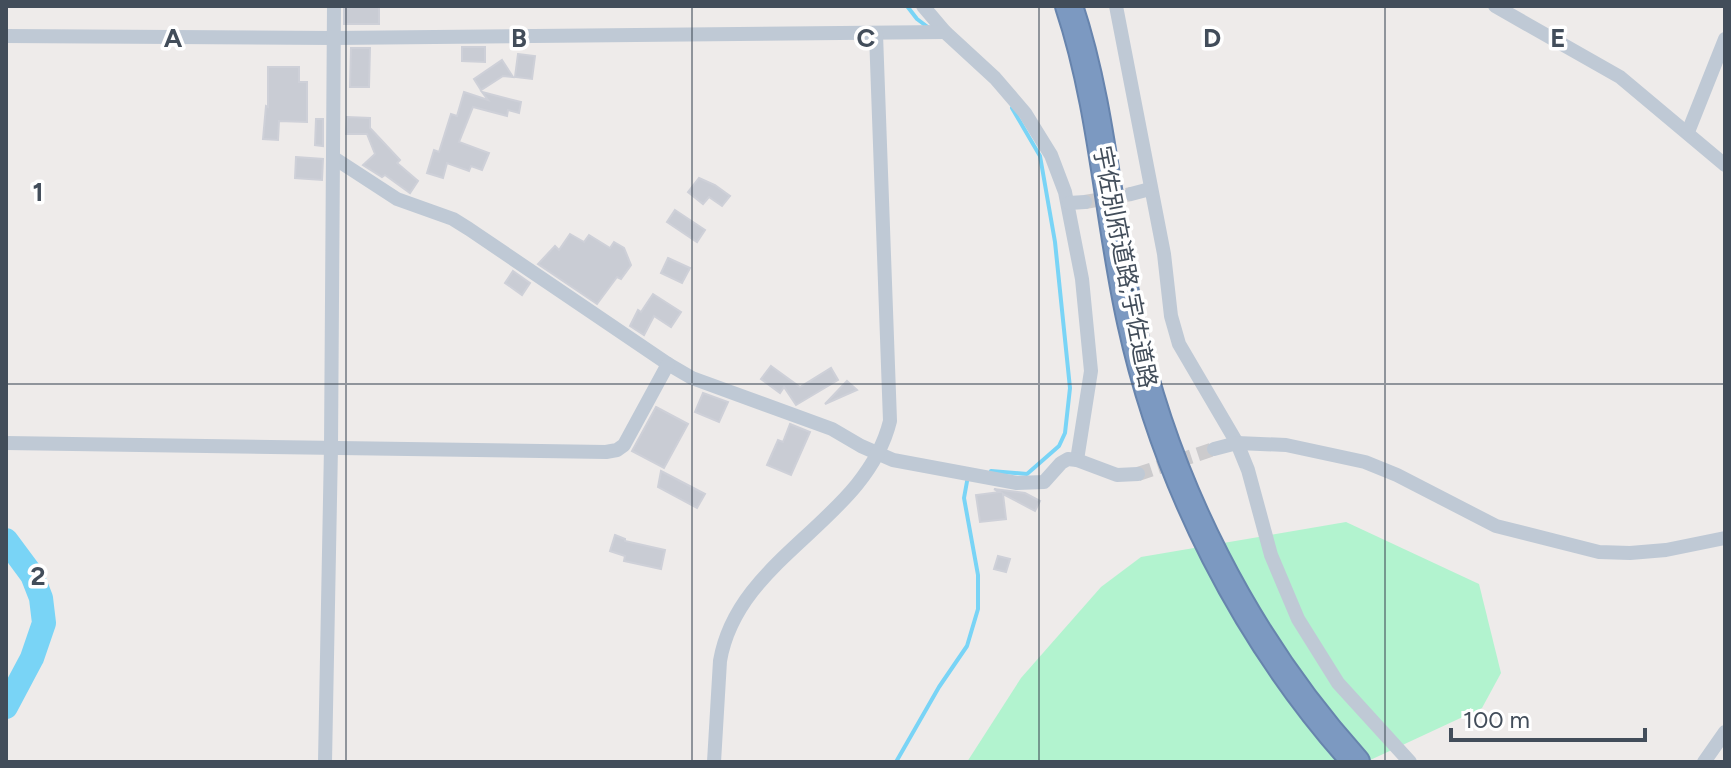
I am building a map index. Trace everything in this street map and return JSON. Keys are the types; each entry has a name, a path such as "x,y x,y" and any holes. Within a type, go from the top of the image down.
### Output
{"highway":[{"name":"宇佐別府道路;宇佐道路","path":"1069,6 1097,123 1131,323 1154,406 1179,478 1227,579 1265,641 1316,713 1356,762"}],"street":[{"path":"325,762 334,6"},
{"path":"923,6 945,32 995,78 1025,113 1051,155 1069,203 1082,279 1091,371 1077,460"},
{"path":"1116,6 1164,254 1171,316 1179,344 1237,443 1248,470 1271,555 1298,619 1338,683 1410,762"},
{"path":"1495,6 1620,77 1725,165"},
{"path":"6,36 334,38 945,32"},
{"path":"714,762 722,646 735,617 765,576 859,486 887,436 891,407 876,34"},
{"path":"1688,132 1725,39"},
{"path":"334,158 397,199 453,219 480,235 692,378 832,429 878,454 947,471 1033,484 1044,482 1068,459 1117,475 1138,474"},
{"path":"1131,194 1150,189"},
{"path":"1069,203 1085,202"},
{"path":"6,443 606,452 624,445 668,364"},
{"path":"1214,449 1237,443 1310,449 1365,462 1496,526 1599,552 1666,550 1725,538"},
{"path":"1704,762 1725,732"}],"green space":[{"path":"1346,522 1479,584 1501,673 1482,708 1366,762 967,762 1021,678 1101,587 1141,557"}],"building":[{"path":"379,7 379,24 344,24 344,8"},
{"path":"462,47 485,47 485,62 462,61"},
{"path":"351,48 370,48 369,87 350,87"},
{"path":"518,54 535,56 532,79 515,77"},
{"path":"502,60 513,77 503,76 481,90 474,79"},
{"path":"268,67 299,67 299,82 307,82 307,122 279,121 278,140 263,139 268,107"},
{"path":"464,92 488,100 482,92 521,102 519,113 508,110 507,116 473,107 459,142 489,153 482,170 471,166 469,171 447,163 443,178 427,173 434,150 439,152 451,114 457,116"},
{"path":"347,117 370,118 370,128 400,160 397,163 418,181 410,193 385,175 382,177 363,165 375,154 367,134 346,134"},
{"path":"316,119 323,119 323,146 315,145"},
{"path":"296,157 323,159 322,180 295,178"},
{"path":"699,178 730,196 722,206 709,197 703,204 688,192"},
{"path":"675,210 705,230 697,242 667,222"},
{"path":"570,234 584,242 589,235 610,248 614,242 624,248 631,265 621,279 617,277 597,304 538,264 555,246 559,250"},
{"path":"668,258 690,268 682,283 661,273"},
{"path":"513,271 530,283 522,295 505,283"},
{"path":"653,294 681,312 671,327 654,316 644,335 630,326 638,310 641,312"},
{"path":"771,366 800,387 831,368 838,380 796,405 784,387 780,393 761,379"},
{"path":"847,381 857,390 825,404"},
{"path":"703,393 728,402 719,422 695,412"},
{"path":"656,407 688,424 664,468 632,451"},
{"path":"790,424 810,432 791,475 767,465 778,440 783,442"},
{"path":"661,471 705,494 697,508 658,487"},
{"path":"994,489 1025,493 1040,501 1035,511 1003,494 1006,519 980,522 976,495 1000,492"},
{"path":"615,535 625,541 665,550 661,569 624,561 625,556 610,551"},
{"path":"998,556 1010,559 1006,572 994,569"}],"waterway":[{"path":"907,6 929,28"},
{"path":"991,471 1027,474 1059,446 1065,433 1070,388 1055,242 1040,156 1012,108"},
{"path":"896,762 939,687 967,646 978,609 978,575 964,498 968,476"},
{"path":"6,540 32,575 41,598 44,623 32,658 6,707"}],"tunnel":[{"path":"1085,202 1131,194"},
{"path":"1138,474 1214,449"}]}
